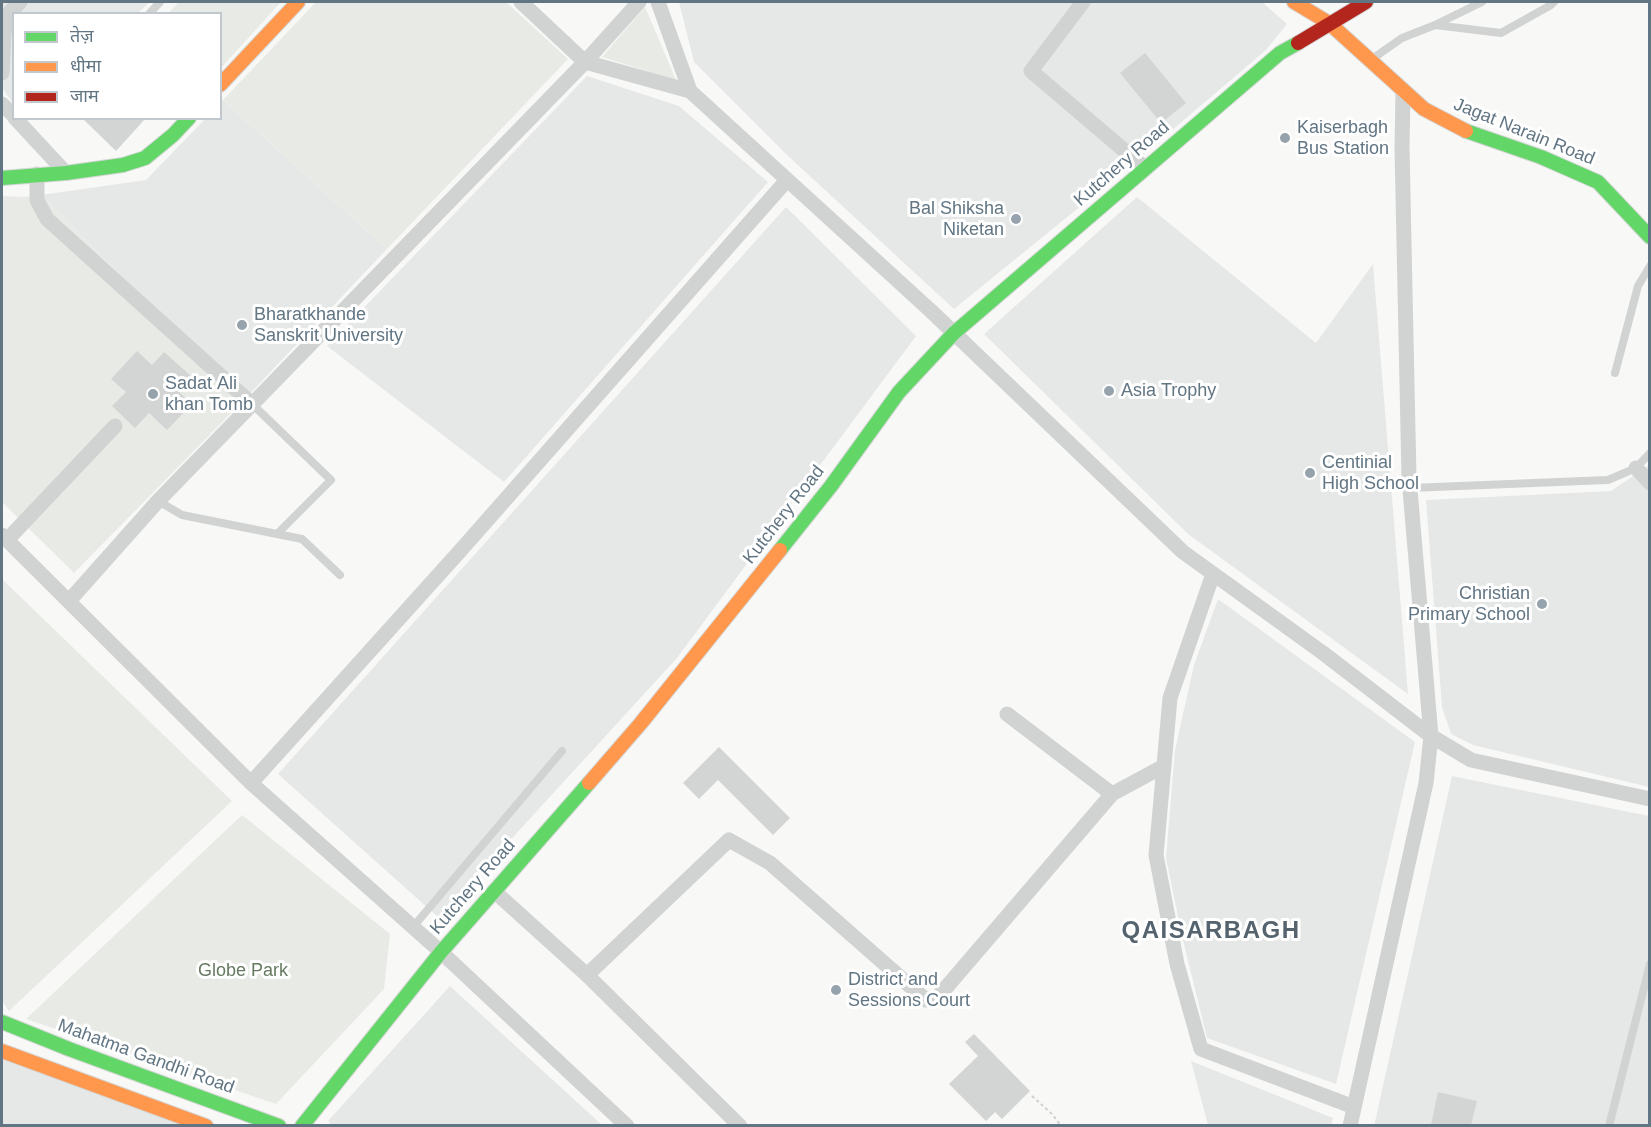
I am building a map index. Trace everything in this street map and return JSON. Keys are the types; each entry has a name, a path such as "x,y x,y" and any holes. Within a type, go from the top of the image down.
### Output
{"street":[{"path":"2,73 4,33 9,13 20,2"},
{"path":"222,82 298,2"},
{"path":"520,2 585,62 690,91 931,310 1183,552 1323,653 1431,736 1471,760 1650,799"},
{"path":"69,601 158,501 585,62 639,2"},
{"path":"658,2 690,91"},
{"path":"1083,2 1031,71 1145,168"},
{"name":"Jagat Narain Road","path":"1294,2 1329,23 1424,109 1464,130 1541,157 1598,182 1650,237"},
{"name":"Kutchery Road","path":"302,1125 441,952 641,723 831,486 899,392 954,333 1280,53 1366,2"},
{"path":"1350,1125 1426,783 1431,736 1410,488 1402,148 1403,90"},
{"path":"17,120 66,173"},
{"path":"2,178 66,173 123,165 145,158 187,120"},
{"path":"37,174 37,200 47,219 252,404"},
{"path":"251,783 460,551 787,180"},
{"path":"115,426 4,538 251,783 441,952 627,1125"},
{"path":"1636,468 1650,483"},
{"path":"1213,574 1170,698 1156,855 1177,964 1201,1049 1354,1107"},
{"path":"1007,714 1112,794"},
{"path":"587,975 729,840 770,863 926,1000 938,997 1112,794 1164,766"},
{"path":"494,891 587,975 740,1125"},
{"name":"Mahatma Gandhi Road","path":"2,1022 69,1049 279,1125"},
{"path":"2,1051 206,1125"}],"lane":[{"path":"1370,60 1402,38 1482,2"},
{"path":"1435,25 1501,33 1554,2"},
{"path":"1615,373 1638,286 1650,266"},
{"path":"252,404 331,480 277,534"},
{"path":"1410,488 1608,480 1636,468 1650,453"},
{"path":"158,501 182,515 302,539 340,574"},
{"path":"413,927 562,751"},
{"path":"1609,1125 1650,964"}],"path":[{"path":"1032,1096 1061,1125"}],"shaded area":[{"path":"2,2 150,2 139,12 12,12 12,102 2,88"},
{"path":"679,2 1262,2 1287,24 1266,50 1130,166 954,309 786,154 694,62"},
{"path":"587,76 679,106 768,182 504,482 327,346"},
{"name":"Bharatkhande Sanskrit University","path":"222,101 387,249 244,400 41,195 146,180 204,120 222,120"},
{"path":"1137,197 1316,343 1373,264 1408,694 1188,534 984,334"},
{"path":"786,207 916,336 677,658 439,918 278,774"},
{"name":"Christian Primary School","path":"1649,465 1649,787 1473,745 1451,734 1442,707 1426,500 1611,491"},
{"path":"1218,599 1415,742 1336,1084 1207,1038 1182,936 1166,858 1175,750 1194,665"},
{"path":"1452,776 1649,816 1649,1125 1374,1126"},
{"path":"450,986 602,1125 333,1126 328,1121"},
{"path":"2,1059 187,1126 2,1126"},
{"path":"1191,1061 1333,1118 1331,1125 1208,1125"}],"green space":[{"path":"179,2 281,2 222,67 222,12 169,12"},
{"path":"316,2 506,2 568,59 387,249 223,100"},
{"path":"645,7 676,80 602,57"},
{"path":"41,195 244,400 74,573 2,502 2,196"},
{"path":"2,579 232,801 9,1011 2,1001"},
{"name":"Globe Park","path":"242,815 390,934 384,989 276,1104 26,1019"}],"building":[{"path":"1145,53 1186,103 1161,123 1120,73"},
{"path":"84,120 144,120 116,151"},
{"path":"137,351 152,365 164,352 192,377 178,391 192,404 167,430 149,413 135,428 112,406 126,392 111,379"},
{"path":"719,747 790,818 773,835 718,780 699,799 683,783"},
{"path":"974,1034 1030,1091 1002,1119 995,1112 986,1121 949,1084 978,1056 965,1042"},
{"path":"1438,1092 1477,1101 1471,1125 1431,1125"}],"traffic: fast":[{"path":"780,550 831,486 899,392 954,333 1280,53 1298,43"},
{"path":"2,178 66,173 123,165 145,158 187,120"},
{"path":"1466,131 1541,157 1598,182 1650,237"},
{"path":"302,1126 441,952 589,783"},
{"path":"2,1022 279,1126"}],"traffic: slow":[{"path":"222,83 298,2"},
{"path":"1294,2 1329,23 1424,109 1466,131"},
{"path":"589,783 641,723 780,550"},
{"path":"2,1051 206,1126"}],"traffic: jam":[{"path":"1298,43 1366,2"}],"place":[{"name":"Kaiserbagh Bus Station","path":"1285,138"},
{"name":"Bal Shiksha Niketan","path":"1016,219"},
{"name":"Bharatkhande Sanskrit University","path":"242,325"},
{"name":"Asia Trophy","path":"1109,391"},
{"name":"Sadat Ali khan Tomb","path":"153,394"},
{"name":"Centinial High School","path":"1310,473"},
{"name":"Christian Primary School","path":"1542,604"},
{"name":"District and Sessions Court","path":"836,990"}],"district":[{"name":"QAISARBAGH","path":"1211,931"}]}
